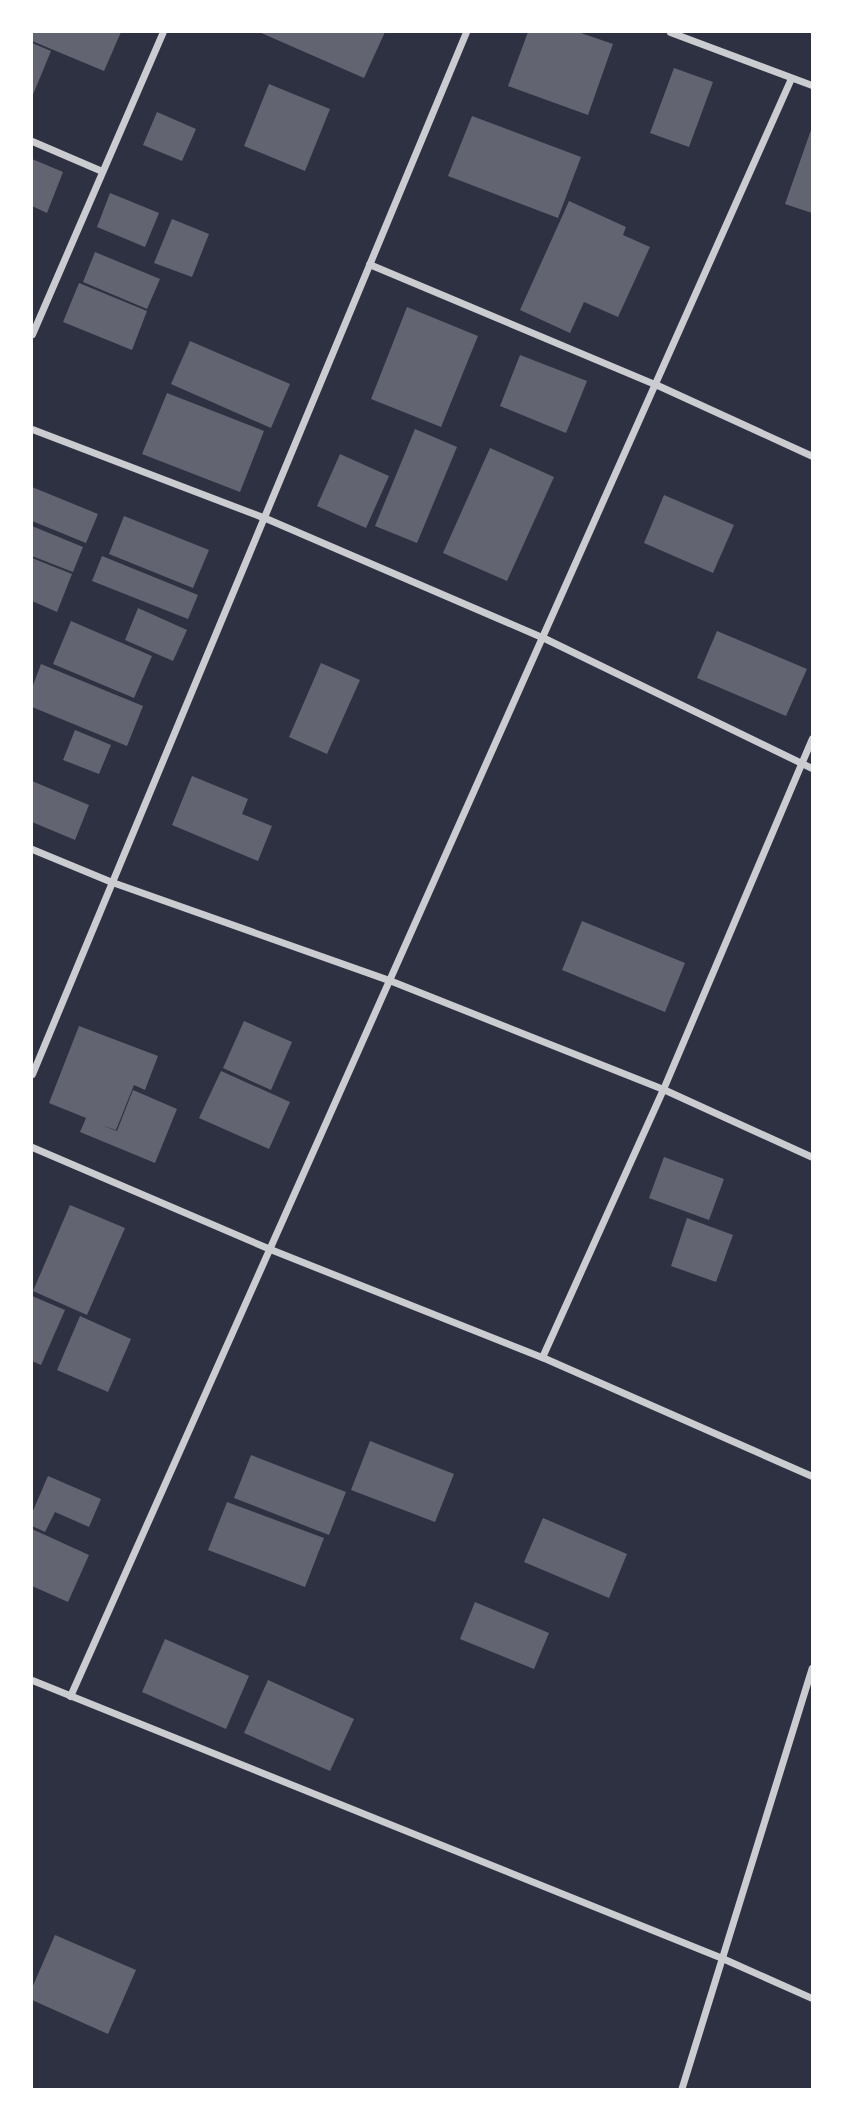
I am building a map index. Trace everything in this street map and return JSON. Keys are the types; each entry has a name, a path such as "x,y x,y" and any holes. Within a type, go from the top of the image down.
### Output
{"street":[{"path":"32,334 163,32"},
{"path":"32,1074 466,32"},
{"path":"670,32 813,85"},
{"path":"70,1696 791,78"},
{"path":"32,141 102,171"},
{"path":"369,264 655,384 813,456"},
{"path":"32,429 263,517 542,638 813,768"},
{"path":"542,1357 663,1089 813,738"},
{"path":"32,849 112,882 389,980 663,1089 813,1157"},
{"path":"32,1147 270,1249 542,1357 813,1476"},
{"path":"681,2090 813,1668"},
{"path":"32,1680 722,1958 813,1998"}],"building":[{"path":"32,32 121,32 104,71 32,41"},
{"path":"259,32 385,32 364,78"},
{"path":"528,32 578,32 613,44 588,115 508,86"},
{"path":"32,43 51,51 32,97"},
{"path":"674,68 713,82 689,147 650,133"},
{"path":"269,84 330,109 305,171 244,146"},
{"path":"157,112 196,129 182,161 143,145"},
{"path":"472,116 581,157 558,218 448,176"},
{"path":"812,127 812,213 785,204"},
{"path":"32,159 63,172 47,213 32,206"},
{"path":"110,193 159,213 145,247 97,227"},
{"path":"569,201 626,227 623,235 650,247 618,317 584,302 570,333 520,310"},
{"path":"172,219 209,234 192,277 154,263"},
{"path":"95,252 160,279 147,309 83,282"},
{"path":"79,283 147,311 132,350 63,322"},
{"path":"407,307 478,336 441,427 371,399"},
{"path":"190,341 290,384 271,428 171,384"},
{"path":"520,355 587,381 566,433 500,406"},
{"path":"167,393 264,431 240,492 142,454"},
{"path":"415,429 457,447 417,543 375,526"},
{"path":"490,448 554,477 507,581 443,553"},
{"path":"340,454 389,476 366,528 317,506"},
{"path":"32,487 98,514 86,543 32,521"},
{"path":"664,495 734,525 713,573 644,543"},
{"path":"124,516 209,550 193,588 109,554"},
{"path":"32,526 83,547 73,572 32,556"},
{"path":"102,556 198,595 188,619 92,581"},
{"path":"32,558 72,574 57,612 32,601"},
{"path":"138,608 187,630 173,661 125,640"},
{"path":"71,621 152,656 134,698 53,664"},
{"path":"717,631 807,669 786,716 697,678"},
{"path":"321,663 360,680 327,754 289,737"},
{"path":"41,664 143,706 127,746 32,707 32,688"},
{"path":"75,730 111,745 99,774 63,760"},
{"path":"192,776 248,799 242,814 272,826 258,861 172,825"},
{"path":"32,781 89,805 75,840 32,822"},
{"path":"582,921 685,963 665,1012 562,970"},
{"path":"244,1021 292,1042 271,1090 223,1068"},
{"path":"79,1026 158,1056 145,1090 134,1085 116,1130 101,1125 117,1131 133,1090 177,1109 155,1163 80,1132 86,1118 49,1103"},
{"path":"221,1071 290,1102 269,1149 199,1118"},
{"path":"664,1157 724,1179 709,1220 649,1198"},
{"path":"70,1205 125,1228 87,1315 33,1291"},
{"path":"687,1218 733,1235 716,1282 671,1266"},
{"path":"32,1296 65,1310 41,1365 32,1361"},
{"path":"80,1316 131,1339 108,1392 57,1370"},
{"path":"370,1441 454,1474 435,1522 351,1490"},
{"path":"251,1455 346,1492 329,1535 234,1498"},
{"path":"48,1476 101,1499 89,1527 55,1512 45,1532 32,1526 32,1513"},
{"path":"227,1502 324,1538 305,1587 208,1550"},
{"path":"543,1518 627,1554 609,1598 524,1562"},
{"path":"32,1529 89,1555 68,1602 32,1586"},
{"path":"475,1602 549,1633 534,1669 460,1639"},
{"path":"165,1639 249,1676 226,1729 142,1692"},
{"path":"268,1680 354,1719 330,1771 244,1733"},
{"path":"55,1935 136,1970 108,2034 32,2000 32,1988"}]}
